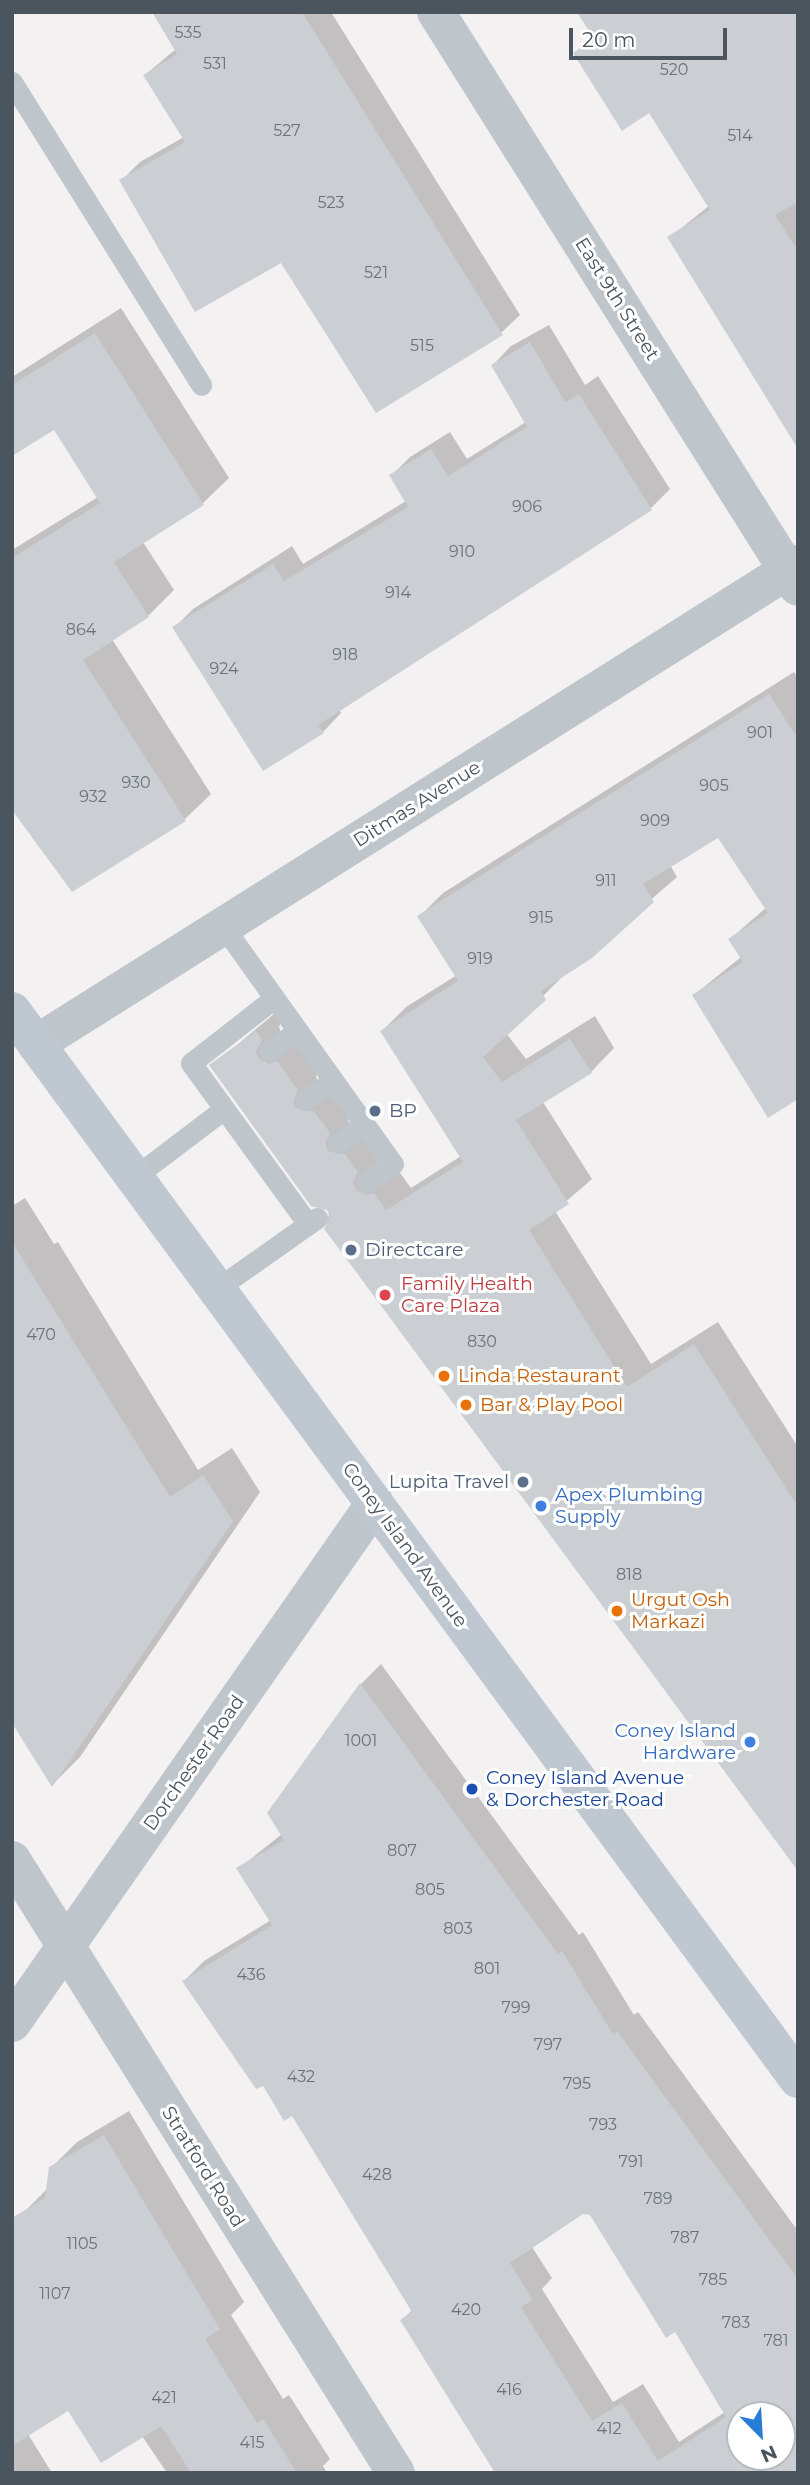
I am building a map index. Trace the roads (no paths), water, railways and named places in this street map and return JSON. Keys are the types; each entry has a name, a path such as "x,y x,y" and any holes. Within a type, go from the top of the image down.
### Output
{"main road":[{"name":"Coney Island Avenue","path":"12,1011 798,2079"}],"street":[{"name":"East 9th Street","path":"436,12 794,574"},
{"name":"Ditmas Avenue","path":"36,1044 794,574"},
{"name":"Dorchester Road","path":"12,2023 375,1503"},
{"name":"Stratford Road","path":"12,1860 396,2473"}],"lane":[{"path":"12,82 201,385"},
{"path":"223,926 296,1032 393,1164 366,1182"},
{"path":"215,1290 312,1221 253,1138 224,1109 217,1088 191,1063 274,999"},
{"path":"270,1051 296,1032"},
{"path":"306,1100 332,1081"},
{"path":"133,1178 224,1109"},
{"path":"338,1143 364,1125"}],"place":[{"name":"BP","path":"375,1111"},
{"name":"Directcare","path":"351,1250"},
{"name":"Family Health Care Plaza","path":"385,1295"},
{"name":"Linda Restaurant","path":"444,1376"},
{"name":"Bar & Play Pool","path":"466,1405"},
{"name":"Lupita Travel","path":"523,1482"},
{"name":"Apex Plumbing Supply","path":"541,1506"},
{"name":"Urgut Osh Markazi","path":"617,1611"},
{"name":"Coney Island Hardware","path":"750,1742"},
{"name":"Coney Island Avenue & Dorchester Road","path":"472,1789"}]}
